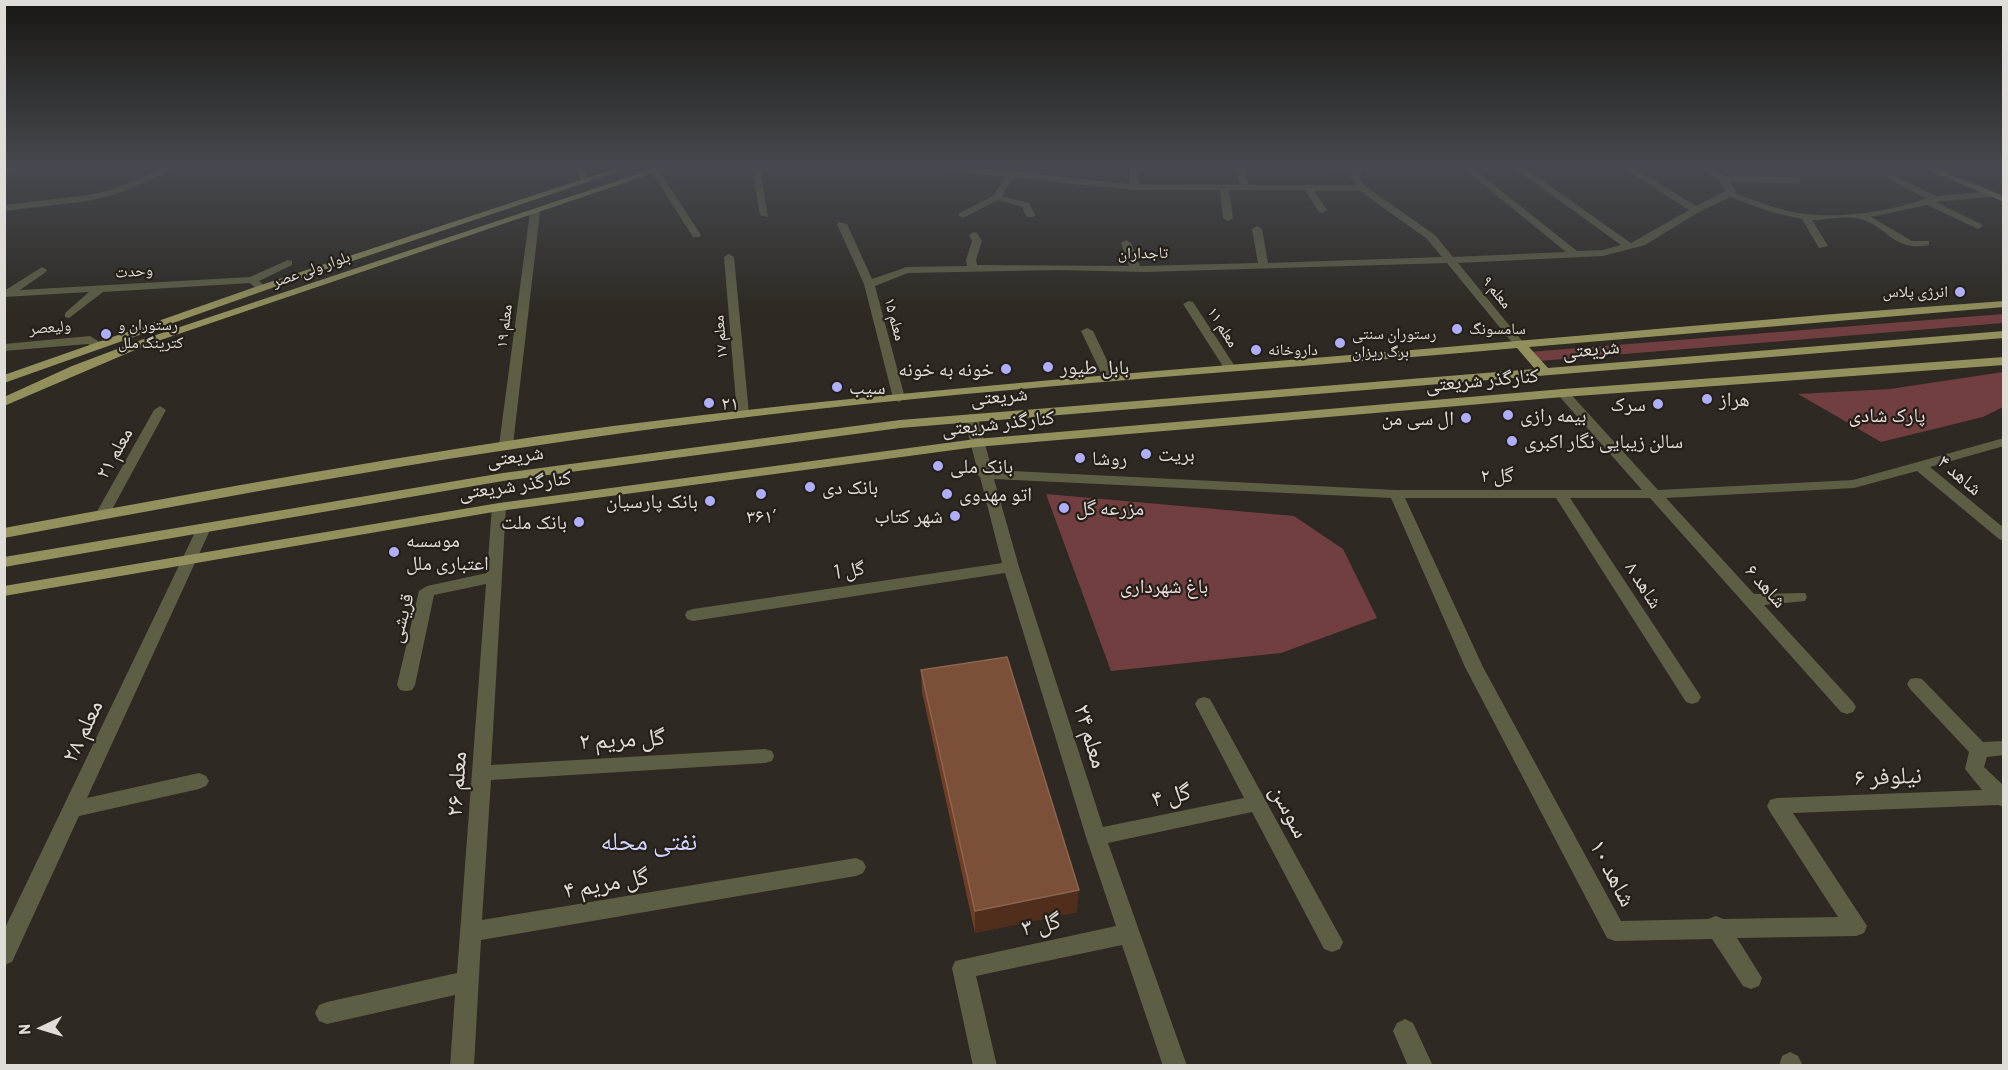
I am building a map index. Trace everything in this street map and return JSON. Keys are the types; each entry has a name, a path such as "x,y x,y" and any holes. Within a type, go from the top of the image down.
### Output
{"main road":[{"name":"بلوار ولی عصر","path":"4,379 262,288 477,217"},
{"name":"بلوار ولی عصر","path":"4,401 145,342 520,217"},
{"name":"کنارگذر شریعتی","path":"4,533 506,445 743,414 1109,377 1520,344 1826,316 2004,304"},
{"name":"شریعتی","path":"4,562 503,477 900,424 2004,334"},
{"path":"1520,344 1545,372"},
{"name":"کنارگذر شریعتی","path":"4,591 499,507 976,443 1563,393 2004,361"}],"street":[{"name":"معلم ۱۹","path":"506,445 534,217"},
{"path":"685,217 696,235"},
{"name":"معلم ۹","path":"1403,217 1431,237 1520,344"},
{"path":"1528,217 1576,255"},
{"path":"1588,217 1629,246"},
{"name":"تاجداران","path":"869,284 907,270 1136,269 1450,262 1603,253 1641,243 1684,217"},
{"path":"1810,217 1806,217 1823,246"},
{"path":"1864,217 1910,244 1925,243"},
{"path":"1962,217 1978,226"},
{"name":"معلم ۱۵","path":"842,224 869,284 899,398"},
{"path":"1257,229 1263,265"},
{"path":"974,235 977,242 971,260 974,269"},
{"path":"1126,243 1136,269"},
{"name":"معلم ۱۷","path":"729,257 743,414"},
{"path":"262,288 252,280 288,263"},
{"path":"5,294 42,270"},
{"name":"وحدت","path":"5,294 252,280"},
{"path":"69,315 99,290"},
{"name":"معلم ۱۱","path":"1189,304 1230,368"},
{"path":"1087,331 1109,377"},
{"name":"ولیعصر","path":"4,348 90,340 97,345"},
{"name":"شاهد ۶","path":"1563,393 1847,707"},
{"name":"معلم ۲۱","path":"102,515 160,410"},
{"name":"معلم ۲۴","path":"971,418 984,474 1011,567 1096,837 1175,1065"},
{"name":"گل ۲","path":"984,474 1396,494 1655,494 1854,484 2004,442"},
{"name":"شاهد ۴","path":"1920,466 2004,536"},
{"name":"شاهد ۱۰","path":"1396,494 1474,668 1615,931 1716,927 1856,926 1777,806"},
{"name":"شاهد ۸","path":"1561,495 1692,698"},
{"name":"معلم ۲۶","path":"462,1065 499,507"},
{"name":"معلم ۲۸","path":"4,955 204,528"},
{"name":"گل 1","path":"693,615 1011,567"},
{"name":"قریشی","path":"406,685 427,591 495,577"},
{"path":"1750,600 1799,597"},
{"path":"1916,684 1977,760 2002,798"},
{"name":"سوسن","path":"1204,704 1332,942"},
{"path":"1977,760 2004,748"},
{"name":"گل مریم ۲","path":"482,772 765,756"},
{"path":"74,809 199,781"},
{"name":"نیلوفر ۶","path":"1777,806 2002,798"},
{"name":"گل ۴","path":"1096,837 1257,803"},
{"name":"گل مریم ۴","path":"471,932 856,867"},
{"path":"1716,927 1751,978"},
{"name":"گل ۳","path":"986,1065 963,968 1130,933"},
{"path":"327,1013 468,981"},
{"path":"1405,1032 1421,1065"}],"green space":[{"path":"2003,314 2003,323 1539,361 1529,352"},
{"name":"پارک شادی","path":"2003,372 2003,407 1983,417 1881,442 1798,394 1890,389"},
{"name":"باغ شهرداری","path":"1046,494 1294,516 1343,549 1377,618 1281,653 1111,671"}],"building":[{"path":"1007,657 1079,890 975,911 921,670"}],"place":[{"name":"انرژی پلاس","path":"1960,292"},
{"name":"سامسونگ","path":"1457,329"},
{"name":"رستوران و کترینگ ملل","path":"106,334"},
{"name":"رستوران سنتی برگ ریزان","path":"1340,343"},
{"name":"داروخانه","path":"1256,350"},
{"name":"بابل طیور","path":"1048,367"},
{"name":"خونه به خونه","path":"1006,369"},
{"name":"سیب","path":"837,387"},
{"name":"هراز","path":"1707,399"},
{"name":"۲۱","path":"709,403"},
{"name":"سرک","path":"1658,404"},
{"name":"بیمه رازی","path":"1508,415"},
{"name":"ال سی من","path":"1466,418"},
{"name":"سالن زیبایی نگار اکبری","path":"1512,441"},
{"name":"بریت","path":"1146,454"},
{"name":"روشا","path":"1080,458"},
{"name":"بانک ملی","path":"938,466"},
{"name":"بانک دی","path":"810,487"},
{"name":"۳۶۱’","path":"761,494"},
{"name":"اتو مهدوی","path":"947,494"},
{"name":"بانک پارسیان","path":"710,501"},
{"name":"مزرعه گل","path":"1064,508"},
{"name":"شهر کتاب","path":"955,516"},
{"name":"بانک ملت","path":"579,522"},
{"name":"موسسه اعتباری ملل","path":"394,552"}],"district":[{"name":"نفتی محله","path":"649,841"}]}
